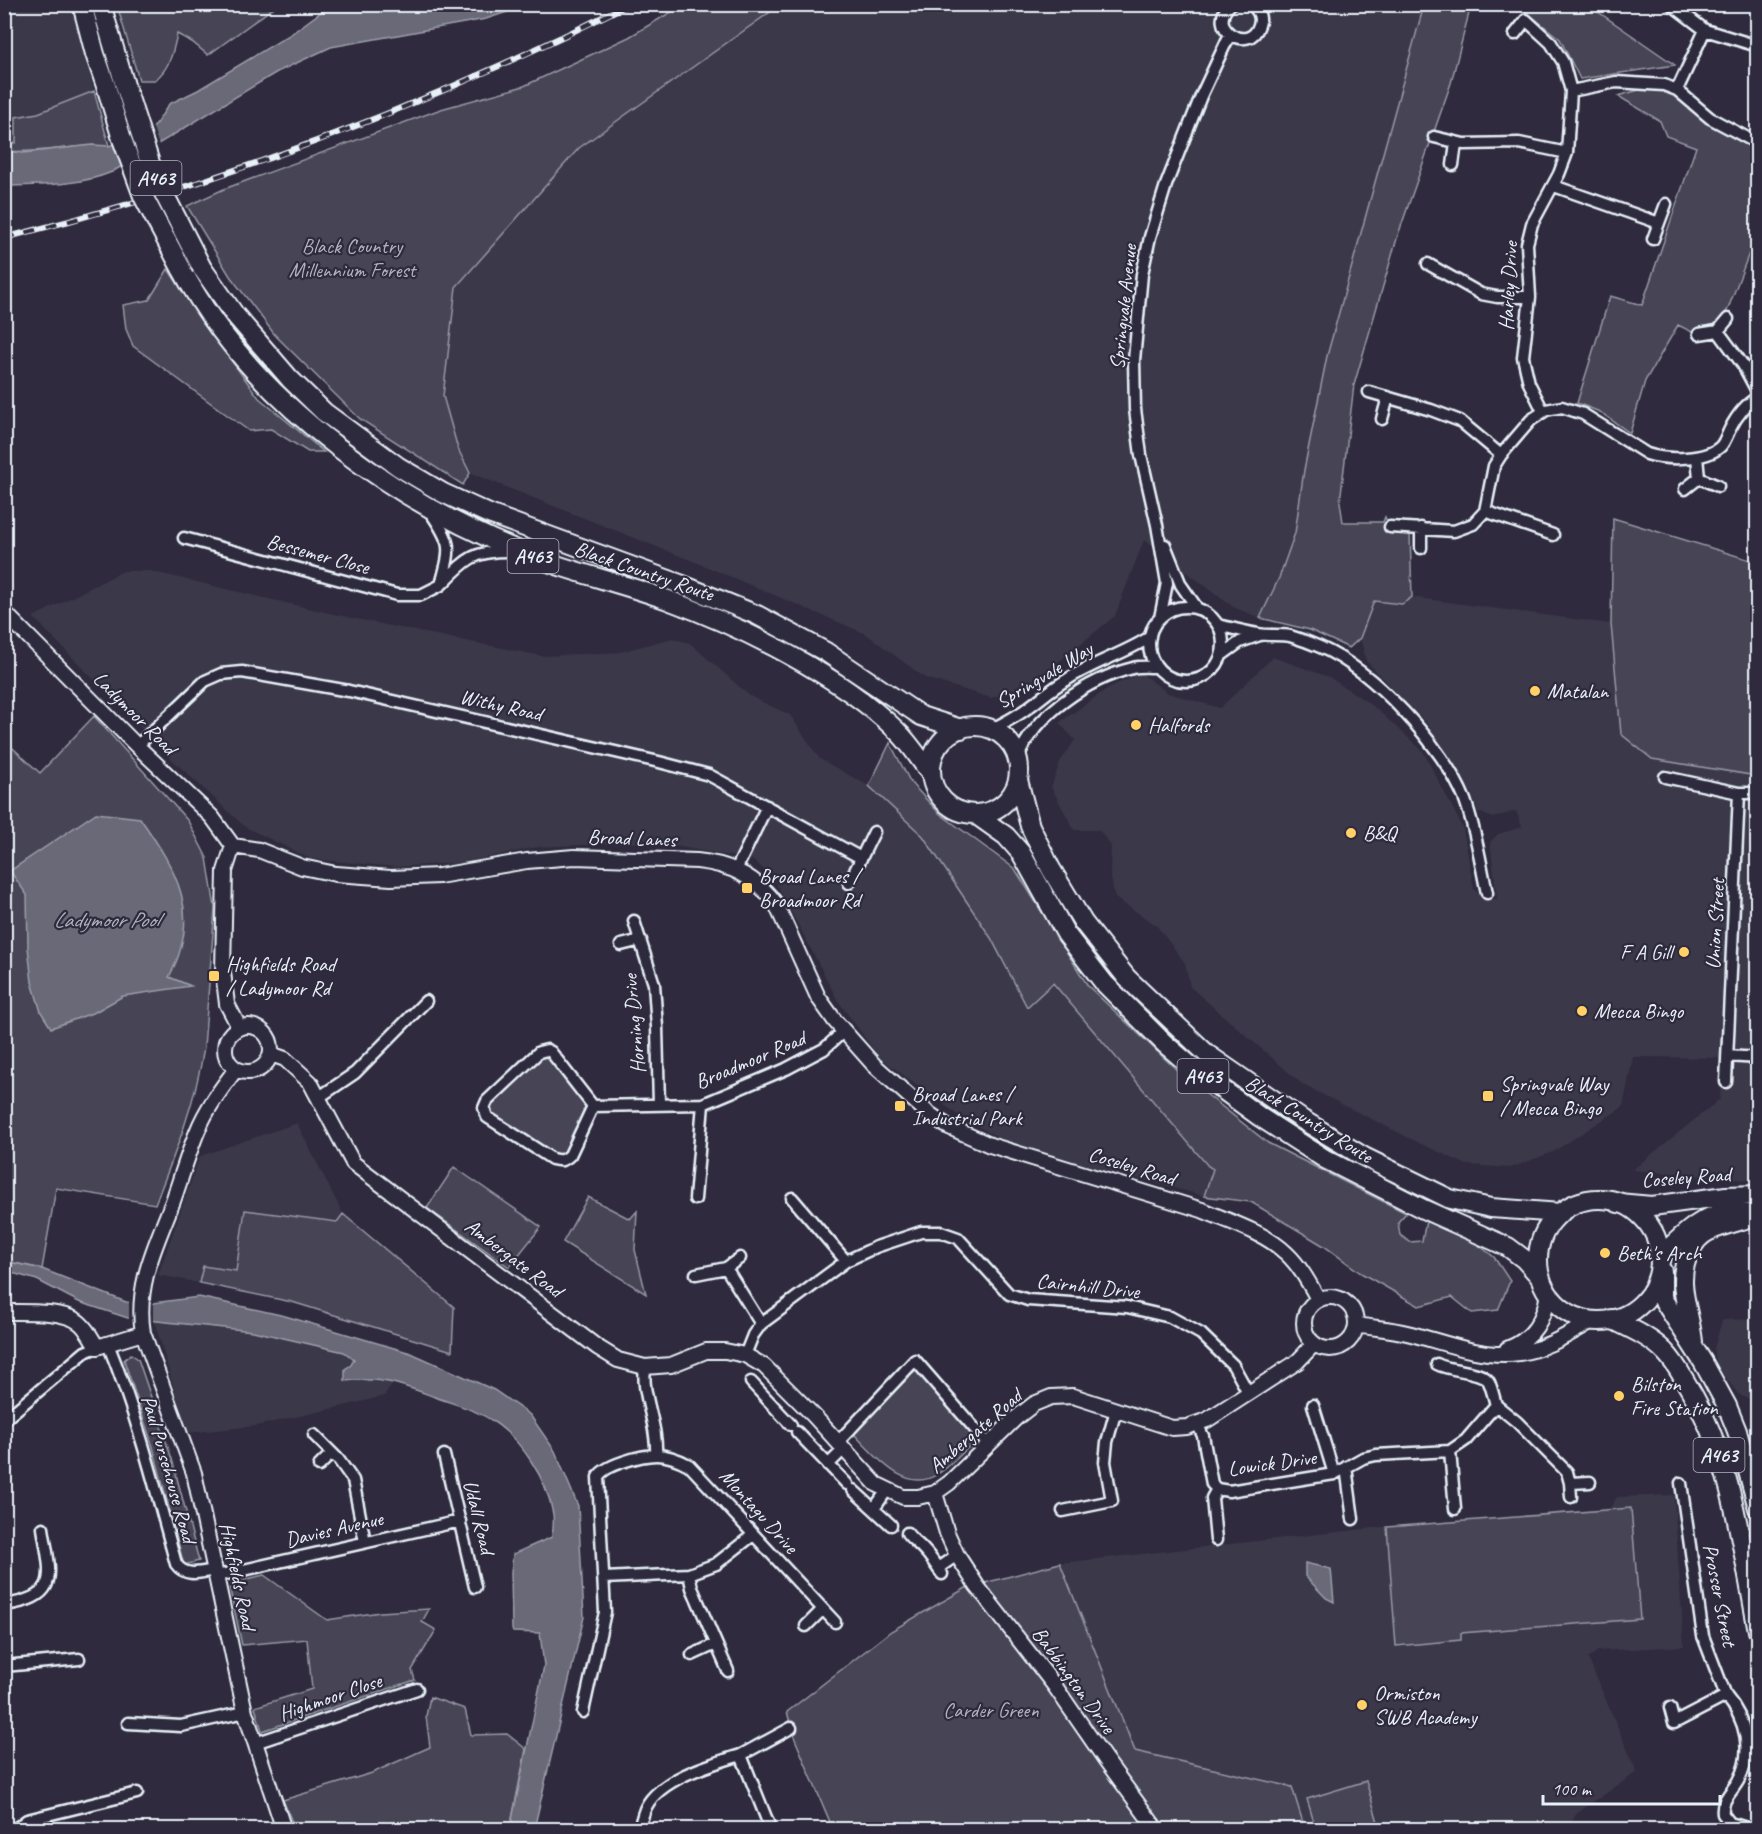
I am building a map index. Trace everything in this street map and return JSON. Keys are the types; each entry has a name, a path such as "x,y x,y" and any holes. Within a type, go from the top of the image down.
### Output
{"main road":[{"name":"Black Country Route","path":"82,4 95,54 115,84 153,172 202,268 235,315 290,379 324,412 399,467 443,493 489,514 680,584 757,615 826,652 921,716 961,729"},
{"name":"Black Country Route","path":"100,4 115,84 122,139 143,196 181,268 212,318 261,377 311,426 370,472 427,506 483,535 549,562 668,600 742,632 812,667 856,697 897,731 931,774"},
{"name":"A463","path":"961,729 976,726 991,730"},
{"path":"931,774 934,755 939,746 952,733 961,729"},
{"path":"991,730 1008,741 1018,758"},
{"name":"A463","path":"1018,758 1018,780"},
{"name":"A463","path":"931,774 937,793 946,803 957,810 975,814"},
{"name":"Black Country Route","path":"1018,780 1030,826 1051,869 1083,922 1126,978 1207,1054 1303,1120 1356,1152 1450,1199 1491,1209 1561,1213"},
{"path":"975,814 991,811 1006,802 1018,780"},
{"name":"Black Country Route","path":"975,814 1006,836 1020,853 1066,934 1104,983 1165,1044 1193,1068 1260,1117 1325,1159 1423,1209 1508,1247 1524,1259 1545,1286"},
{"name":"Coseley Road","path":"1618,1203 1652,1206 1726,1196 1758,1195"},
{"name":"A463","path":"1758,1508 1737,1431 1727,1406 1662,1298 1662,1261 1659,1242 1647,1223 1631,1209 1618,1203 1599,1199 1574,1205 1561,1213 1548,1227 1540,1245 1538,1257 1545,1286 1566,1311 1582,1318 1602,1319 1641,1334 1664,1351 1676,1366 1709,1426 1732,1499 1758,1631"},
{"name":"Coseley Road","path":"1662,1261 1682,1236 1699,1223 1725,1213 1758,1214"},
{"path":"1693,1347 1682,1275 1696,1239 1709,1231 1758,1214"},
{"path":"1602,1319 1625,1314 1638,1305 1656,1283 1662,1261"}],"street":[{"path":"1231,4 1226,9 1223,20 1226,30 1234,37 1246,38 1256,32 1259,27 1259,16 1251,4"},
{"path":"1671,4 1705,30 1751,44"},
{"name":"Harley Drive","path":"1515,34 1526,20 1551,43 1563,62 1571,91 1567,153 1554,186 1532,224 1527,244 1530,297 1523,357 1529,382 1543,411"},
{"path":"1677,90 1705,30"},
{"name":"Springvale Avenue","path":"1160,618 1167,583 1141,455 1135,409 1134,360 1142,274 1150,237 1166,184 1205,87 1230,34"},
{"path":"1571,91 1616,82 1664,85 1677,90 1710,118 1758,146"},
{"path":"1434,137 1456,143 1519,143 1567,153"},
{"path":"1453,165 1456,143"},
{"path":"1554,186 1659,223"},
{"path":"1653,239 1665,204"},
{"path":"1428,264 1481,294 1497,297 1530,297"},
{"path":"1699,334 1719,331 1728,319"},
{"path":"1390,527 1454,531 1473,524 1485,511 1494,466 1531,420 1543,411 1562,407 1583,414 1634,447 1658,458 1697,457 1712,452 1721,446 1737,418 1758,395 1743,365 1719,331"},
{"path":"1369,392 1460,421 1501,455"},
{"path":"1382,419 1388,397"},
{"path":"1697,457 1699,478"},
{"path":"1699,478 1718,486"},
{"path":"1685,489 1699,478"},
{"path":"427,506 446,535 449,555 441,585"},
{"path":"1485,511 1553,535"},
{"name":"Springvale Avenue","path":"1157,525 1182,585 1197,608"},
{"path":"1421,528 1421,548"},
{"name":"Bessemer Close","path":"184,538 397,595 421,595 441,585 467,559 487,551 521,551"},
{"path":"1177,608 1197,608 1209,614 1223,636 1222,655 1217,666 1209,675 1190,682 1169,678 1156,667 1150,655 1150,637 1160,618 1177,608"},
{"name":"Ladymoor Road","path":"4,612 137,746 212,817 233,846"},
{"path":"1218,625 1260,635 1290,636 1321,647 1356,669 1401,709 1440,756 1464,798 1477,837 1487,893"},
{"path":"1222,655 1240,642 1260,635"},
{"name":"Springvale Way","path":"991,730 1021,713 1067,679 1091,665 1133,648 1150,637"},
{"name":"Springvale Way","path":"1018,758 1023,743 1036,727 1050,712 1068,699 1113,675 1134,668 1156,667"},
{"name":"Withy Road","path":"137,746 205,681 221,674 242,672 349,691 659,762 709,776 861,858"},
{"path":"1665,777 1739,793 1758,793"},
{"name":"Union Street","path":"1726,1082 1739,793"},
{"path":"736,870 767,806"},
{"path":"849,883 874,832"},
{"path":"233,846 225,871 223,972 227,1004 239,1027"},
{"name":"Broad Lanes","path":"233,846 259,850 302,867 336,874 391,878 439,876 527,861 574,857 697,861 714,863 736,870 767,893 776,904 818,997 843,1032 873,1065 914,1101"},
{"name":"Horning Drive","path":"634,921 654,984 659,1105"},
{"name":"Horning Drive","path":"621,945 641,940"},
{"path":"318,1098 355,1073 426,1001"},
{"path":"247,1025 256,1027 263,1031 271,1044 268,1062 253,1072 236,1069 227,1059 225,1044 228,1036 239,1027 247,1025"},
{"name":"Broadmoor Road","path":"594,1106 704,1104 786,1069 824,1049 843,1032"},
{"path":"547,1050 594,1106 570,1155 560,1161 552,1159 487,1117 484,1108 487,1101 539,1052 547,1050"},
{"name":"Ambergate Road","path":"271,1054 285,1059 310,1082 353,1163 597,1347 618,1360 645,1367 671,1365 706,1351 725,1351 745,1355 764,1366 876,1484 903,1497 918,1497 935,1493 949,1484 1016,1418 1034,1404 1051,1397 1073,1396 1172,1428 1197,1425 1297,1362 1314,1344"},
{"path":"1728,1056 1758,1058"},
{"path":"4,1420 85,1352 142,1327 141,1291 148,1262 198,1130 218,1093 236,1069"},
{"name":"Coseley Road","path":"914,1101 947,1126 990,1145 1202,1210 1254,1233 1287,1253 1305,1275 1318,1299"},
{"path":"695,1199 704,1104"},
{"path":"792,1198 846,1261"},
{"name":"Cairnhill Drive","path":"745,1355 753,1335 761,1324 846,1261 876,1247 921,1232 941,1232 958,1238 1008,1294 1028,1300 1127,1307 1170,1317 1201,1334 1233,1365 1249,1394"},
{"path":"696,1274 726,1268 740,1258"},
{"path":"726,1268 761,1324"},
{"path":"1496,1353 1518,1345 1531,1335 1546,1310 1545,1286"},
{"path":"1327,1296 1342,1299 1352,1307 1355,1313 1357,1325 1353,1336 1340,1347 1323,1348 1314,1344 1306,1334 1304,1326 1307,1310 1318,1299 1327,1296"},
{"path":"4,1312 35,1312 66,1317 79,1322 102,1345"},
{"path":"1357,1325 1406,1333 1478,1352 1507,1354 1540,1347 1602,1319"},
{"name":"Highfields Road","path":"142,1327 194,1473 245,1712 284,1830"},
{"name":"Paul Pursehouse Road","path":"102,1345 126,1390 176,1564 183,1572 191,1574 216,1573"},
{"path":"828,1465 841,1445 915,1360 989,1445"},
{"path":"1437,1364 1447,1369 1483,1375 1489,1380 1496,1405 1517,1422 1567,1472 1571,1497"},
{"path":"645,1367 645,1383 654,1423 656,1455"},
{"path":"751,1382 828,1465 891,1525"},
{"path":"770,1402 785,1388"},
{"name":"Lowick Drive","path":"1313,1405 1334,1474"},
{"path":"1455,1509 1450,1451 1466,1440 1496,1405"},
{"path":"1063,1510 1112,1501 1105,1462 1107,1442 1116,1410"},
{"name":"Lowick Drive","path":"1197,1425 1203,1436 1210,1478 1217,1489 1229,1491 1334,1474 1364,1458 1376,1455 1450,1451"},
{"path":"314,1435 332,1453 353,1480 365,1542"},
{"path":"318,1466 332,1453"},
{"name":"Udall Road","path":"444,1455 475,1587"},
{"name":"Montagu Drive","path":"604,1578 598,1477 606,1468 644,1456 656,1455 678,1459 689,1465 835,1622"},
{"name":"Lowick Drive","path":"1346,1467 1353,1519"},
{"path":"1570,1483 1590,1482"},
{"name":"Prosser Street","path":"1681,1484 1703,1636 1726,1696 1736,1710 1744,1729 1746,1756 1739,1779 1725,1798 1722,1809 1725,1819 1748,1828"},
{"name":"Lowick Drive","path":"1216,1540 1212,1498 1217,1489"},
{"path":"874,1509 887,1490"},
{"name":"Babbington Drive","path":"935,1493 947,1533 957,1556 977,1586 1054,1684 1105,1759 1158,1830"},
{"name":"Davies Avenue","path":"216,1573 459,1521"},
{"path":"4,1605 30,1601 47,1585 49,1569 43,1528"},
{"path":"907,1533 913,1542 921,1546 940,1571 957,1556"},
{"path":"583,1712 605,1612 604,1578 689,1574 716,1564 753,1535"},
{"path":"689,1574 692,1588 728,1671"},
{"path":"806,1626 823,1609"},
{"path":"692,1655 716,1644"},
{"path":"4,1666 79,1659"},
{"name":"Highmoor Close","path":"255,1743 417,1689"},
{"path":"1670,1708 1674,1723 1726,1696"},
{"path":"128,1724 181,1726 245,1712"},
{"path":"639,1830 646,1806 661,1790 685,1775 741,1755 791,1728"},
{"path":"741,1755 771,1830"},
{"path":"14,1830 27,1820 137,1793"},
{"path":"1748,1828 1758,1823"}],"shaded area":[{"path":"5,5 71,5 109,146 5,151"},
{"path":"781,5 1425,5 1327,356 1304,470 1295,533 1279,578 1260,618 1233,607 1144,540 1115,616 1029,686 991,698 925,678 866,634 705,566 470,473 458,449 443,396 456,287 579,148"},
{"path":"123,571 150,571 351,618 542,656 620,652 672,638 690,643 750,696 790,715 820,759 869,786 923,836 995,943 1026,1007 1053,982 1208,1166 1213,1169 1204,1196 1012,1145 962,1118 879,1057 838,1001 773,877 752,860 653,842 538,847 460,863 395,867 311,859 245,827 167,755 33,617"},
{"path":"1412,597 1611,624 1621,734 1652,759 1757,776 1757,1181 1632,1170 1720,1099 1722,1058 1633,1057 1623,1107 1553,1152 1511,1168 1467,1165 1303,1085 1190,987 1185,963 1156,925 1115,898 1110,873 1111,846 1099,830 1074,830 1051,787 1060,762 1075,740 1059,723 1108,688 1141,673 1168,693 1220,708 1273,657 1329,677 1372,705 1423,751 1463,828 1474,889 1483,899 1497,899 1490,842 1498,834 1522,827 1516,811 1493,818 1478,812 1472,795 1428,725 1366,661 1360,638 1374,601 1401,604"},
{"path":"297,1123 343,1214 337,1222 265,1212 236,1271 203,1266 199,1283 158,1275 200,1156"},
{"path":"1758,1319 1757,1433 1753,1402 1738,1394 1717,1367 1714,1348 1722,1320"},
{"path":"154,1320 253,1331 344,1352 354,1358 346,1381 366,1378 395,1382 384,1396 357,1403 256,1426 187,1433"},
{"name":"Ormiston SWB Academy","path":"1674,1495 1684,1646 1598,1651 1588,1658 1637,1772 1576,1814 1569,1829 1305,1829 1292,1787 1135,1751 1060,1563 1381,1527 1610,1508 1617,1497"}],"green space":[{"path":"117,4 277,5 208,55 177,34 170,59 160,75 155,80 139,80"},
{"path":"305,5 402,5 325,9"},
{"name":"Black Country Millennium Forest","path":"683,5 780,5 579,148 456,287 443,396 458,449 470,473 463,485 360,419 275,335 230,276 187,206 224,189 441,109 524,86 629,37"},
{"path":"1424,5 1481,5 1469,13 1451,83 1398,235 1354,385 1340,502 1343,522 1383,522 1385,517 1391,530 1410,534 1412,597 1402,604 1374,601 1360,638 1349,648 1310,630 1260,618 1279,578 1295,533 1304,470 1327,356"},
{"path":"1518,5 1588,5 1675,65 1580,79 1560,39"},
{"path":"1639,90 1667,90 1714,126 1750,144 1757,151 1757,232 1728,309 1719,322 1692,332 1678,325 1645,381 1630,433 1600,412 1577,403 1610,296 1642,305 1696,147 1666,136 1660,121 1618,96"},
{"path":"94,91 109,146 5,151 5,143 16,143 16,117 38,113"},
{"path":"168,269 207,328 259,398 324,452 308,452 271,429 249,431 133,346 126,329 123,305 149,300"},
{"path":"1613,518 1757,562 1757,776 1652,759 1621,734 1611,624"},
{"path":"94,716 188,821 207,858 215,908 204,1047 190,1107 155,1204 56,1188 42,1269 5,1261 4,740 40,773"},
{"path":"890,743 911,783 939,813 1015,869 1088,986 1181,1074 1268,1143 1406,1213 1398,1222 1400,1235 1410,1242 1422,1241 1426,1221 1467,1236 1494,1257 1510,1281 1498,1310 1472,1313 1452,1297 1419,1306 1361,1273 1324,1246 1251,1202 1204,1196 1213,1169 1208,1166 1053,983 1027,1007 991,938 923,836 869,786"},
{"path":"541,1056 552,1059 585,1102 585,1110 567,1153 559,1156 552,1155 492,1116 490,1111 492,1104"},
{"path":"454,1167 541,1227 509,1267 427,1208"},
{"path":"588,1197 630,1219 637,1211 635,1250 646,1294 563,1242"},
{"path":"245,1210 337,1222 343,1214 454,1307 452,1351 292,1302 199,1283 203,1266 236,1271"},
{"path":"131,1354 138,1359 172,1459 199,1561 184,1565 153,1447 124,1360"},
{"path":"916,1370 978,1438 939,1473 927,1479 915,1480 892,1470 853,1433"},
{"path":"1631,1508 1640,1619 1461,1633 1461,1640 1396,1646 1387,1527"},
{"name":"Carder Green","path":"1060,1563 1135,1751 1292,1787 1305,1829 833,1829 795,1739 787,1712 891,1631 966,1588"},
{"path":"264,1575 327,1620 380,1612 429,1609 422,1622 436,1630 412,1670 415,1680 262,1731 255,1707 312,1689 307,1639 242,1645 230,1590 235,1582"},
{"path":"430,1697 465,1709 471,1735 507,1734 526,1749 510,1829 295,1829 283,1800 372,1773 430,1747 426,1716"},
{"path":"1366,1781 1380,1829 1316,1829 1307,1799"}],"water":[{"path":"402,4 528,5 486,19 331,47 277,72 112,172 73,182 5,186 5,151 23,153 92,145 109,146 154,127 169,104 198,90 291,34 325,9"},
{"name":"Ladymoor Pool","path":"96,813 140,818 165,856 181,894 185,913 184,933 179,954 169,977 191,986 123,996 95,1012 51,1028 41,1012 32,982 28,947 27,895 10,871"},
{"path":"4,1261 42,1269 126,1302 153,1303 199,1297 285,1316 411,1353 494,1390 530,1415 555,1451 578,1506 584,1617 534,1829 510,1829 544,1666 540,1633 513,1632 511,1572 513,1554 552,1537 553,1517 550,1501 539,1474 512,1438 502,1428 478,1413 412,1389 381,1381 345,1381 345,1369 354,1359 344,1352 253,1331 128,1318 79,1302 37,1280 5,1271"},
{"path":"1305,1563 1331,1569 1334,1602 1326,1598 1305,1576"}],"pier":[{"path":"152,125 160,148 122,170 112,142"},
{"path":"129,1299 153,1300 153,1323 129,1320"}],"railway":[{"path":"4,238 166,193 323,139 478,76 629,4"}],"place":[{"name":"Matalan","path":"1535,691"},
{"name":"Halfords","path":"1136,725"},
{"name":"B&Q","path":"1351,833"},
{"name":"Broad Lanes / Broadmoor Rd","path":"747,888"},
{"name":"F A Gill","path":"1684,952"},
{"name":"Highfields Road / Ladymoor Rd","path":"214,976"},
{"name":"Mecca Bingo","path":"1582,1011"},
{"name":"Springvale Way / Mecca Bingo","path":"1488,1096"},
{"name":"Broad Lanes / Industrial Park","path":"900,1106"},
{"name":"Beth's Arch","path":"1605,1253"},
{"name":"Bilston Fire Station","path":"1619,1396"},
{"name":"Ormiston SWB Academy","path":"1362,1705"}]}
